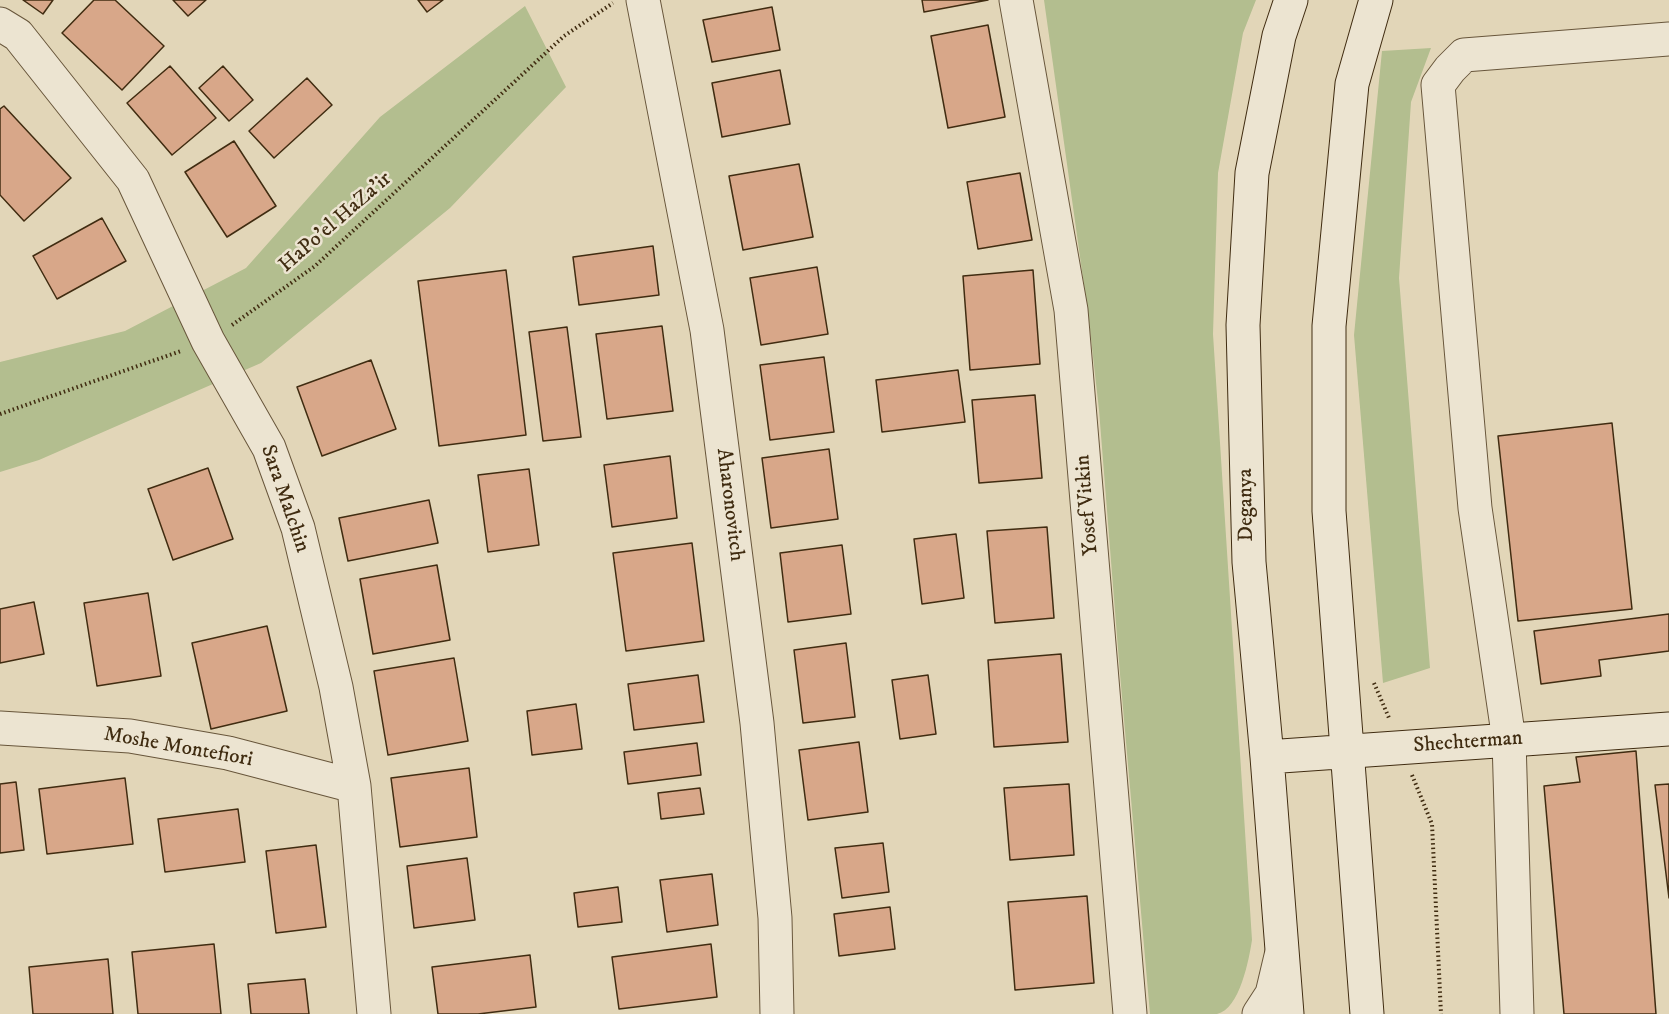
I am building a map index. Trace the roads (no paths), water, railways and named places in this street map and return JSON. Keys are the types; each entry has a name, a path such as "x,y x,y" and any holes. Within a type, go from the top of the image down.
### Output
{"street":[{"name":"Aharonovitch","path":"643,0 707,330 757,723 775,918 777,1014"},
{"name":"Yosef Vitkin","path":"1016,0 1071,310 1130,1014"},
{"name":"Deganya","path":"1287,1014 1268,757 1249,561 1243,325 1252,172 1279,36 1291,0"},
{"path":"1367,1014 1329,511 1329,326 1352,84 1376,0"},
{"name":"Sara Malchin","path":"0,24 18,35 133,180 208,342 269,448 298,528 336,687 354,786 374,1014"},
{"path":"1517,1014 1509,740 1475,508 1438,86 1464,55 1669,39"},
{"name":"Moshe Montefiori","path":"0,728 130,736 228,753 354,786"},
{"name":"Shechterman","path":"1268,757 1669,729"},
{"path":"1259,1014 1272,994 1282,955"}]}
